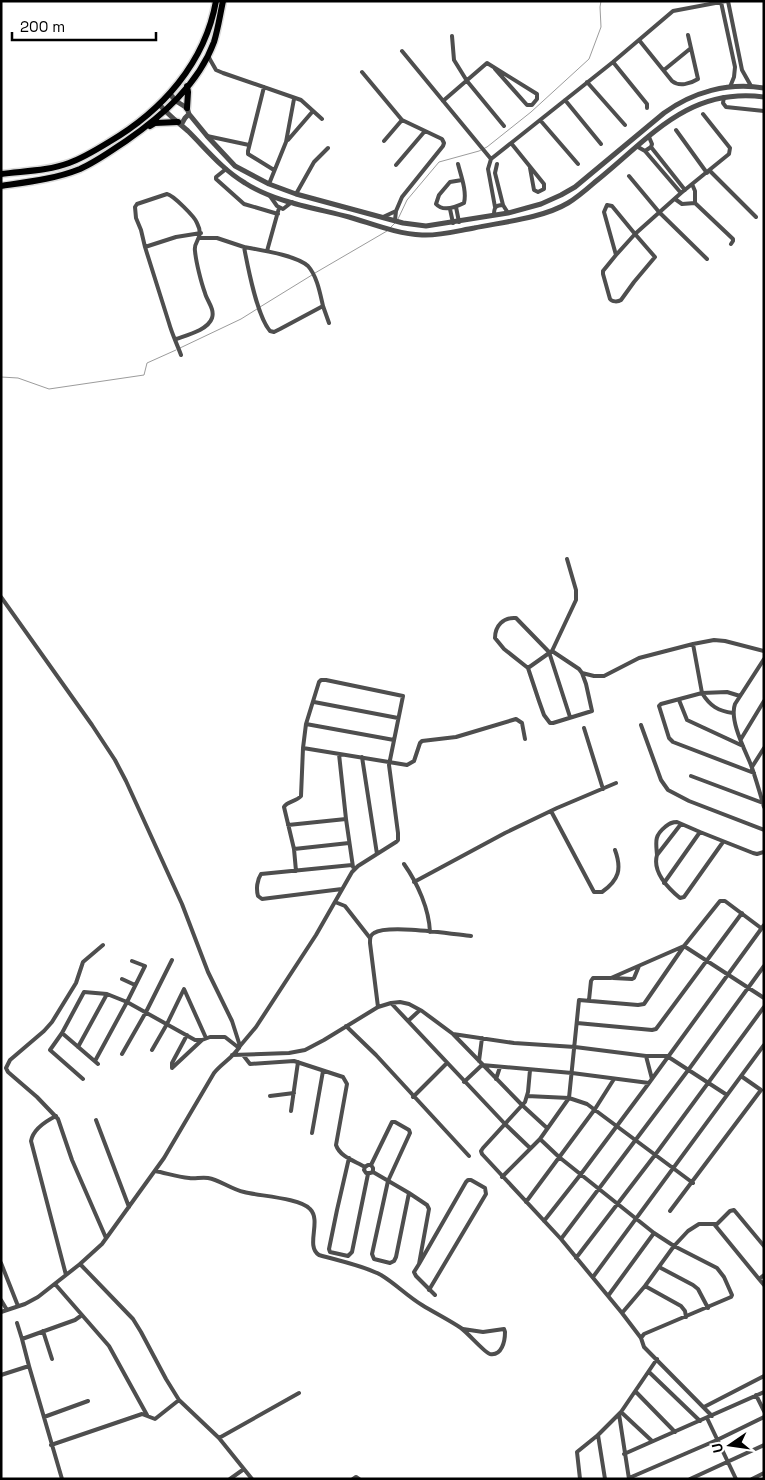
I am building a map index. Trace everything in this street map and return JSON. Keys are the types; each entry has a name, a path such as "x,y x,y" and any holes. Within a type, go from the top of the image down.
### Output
{"highway":[{"path":"1,174 56,167 70,163 89,155 132,128 170,94 183,77 201,48 216,1"},
{"path":"1,186 56,177 82,168 143,129 176,101 196,76 208,55 217,32 223,1"},
{"path":"187,86 188,111"},
{"path":"143,129 155,123 179,124"}],"street":[{"path":"494,215 495,207 488,175 491,159 613,62 673,10 727,1 742,70 751,86"},
{"path":"721,2 735,67 734,78 730,87"},
{"path":"639,40 672,81 680,85 697,80 688,35"},
{"path":"452,36 454,60 467,82 504,126"},
{"path":"664,70 691,48"},
{"path":"402,51 491,159"},
{"path":"208,55 216,70 301,100 322,119"},
{"path":"613,62 647,104 647,108"},
{"path":"443,101 487,63 527,105 532,105 538,99 537,94 495,70"},
{"path":"362,72 402,120 442,139 444,143 402,197 396,212 396,220"},
{"path":"734,78 746,77"},
{"path":"587,82 624,125"},
{"path":"170,94 188,111 234,166 269,184 296,194 382,217 426,226 508,213 542,204 575,187 679,102 695,95 730,87 751,86 764,88"},
{"path":"264,87 248,154 274,170"},
{"path":"159,104 164,111 226,168 246,184 269,195 392,230 411,234 433,235 500,223 560,208 574,199 670,120 688,109 724,96 764,97"},
{"path":"724,96 723,103 726,107 764,111"},
{"path":"269,184 286,142 294,98"},
{"path":"565,100 601,144"},
{"path":"286,142 313,110"},
{"path":"179,124 185,118 188,111"},
{"path":"664,113 670,120"},
{"path":"616,255 604,212 607,205 612,206 635,234 656,257 618,302 610,299 603,271 635,234 692,184 730,154 730,148 702,114"},
{"path":"384,141 402,120"},
{"path":"540,120 578,164"},
{"path":"676,130 709,172 756,217"},
{"path":"396,165 425,131"},
{"path":"207,136 249,145"},
{"path":"649,137 652,144 651,147 683,192"},
{"path":"510,143 544,184 544,189 540,192 534,190 530,168"},
{"path":"638,147 645,151 683,192"},
{"path":"645,151 651,147"},
{"path":"296,194 314,162 328,148"},
{"path":"458,164 462,180 465,202 450,208 437,206 439,195 450,182 462,180"},
{"path":"497,164 496,173 503,205 508,213"},
{"path":"226,168 216,179 233,195 244,204 278,214"},
{"path":"488,175 496,173"},
{"path":"629,176 659,212 707,259"},
{"path":"692,184 695,191 695,203 733,239 731,244"},
{"path":"177,341 204,328 213,316 194,250 200,235 195,219 174,197 167,194 142,201 135,207 136,218 172,334 177,341 180,352"},
{"path":"267,251 279,208 269,195"},
{"path":"675,199 682,204 695,203"},
{"path":"279,208 283,209 292,202"},
{"path":"495,207 503,205"},
{"path":"340,215 343,207"},
{"path":"456,207 456,222"},
{"path":"450,208 456,222"},
{"path":"350,218 349,213 352,209"},
{"path":"382,217 396,212"},
{"path":"145,247 176,237 200,235 297,260 306,265 312,272 320,291 329,323"},
{"path":"244,247 260,311 268,329 274,332 323,306"},
{"path":"528,668 550,652 576,600 576,590 567,559"},
{"path":"1,597 83,711 115,760 182,904 208,972 235,1028 239,1047"},
{"path":"507,618 516,618 550,652 579,669 582,673 592,710 553,723 548,722 538,701 528,668 504,649 494,638 496,628 507,618"},
{"path":"582,673 604,676 639,658 693,644 719,640 764,650"},
{"path":"693,644 702,693 717,710 733,713"},
{"path":"550,652 570,717"},
{"path":"763,805 733,713 740,696 764,659"},
{"path":"296,871 294,849 285,806 300,798 306,724 319,682 326,680 403,696 389,763 398,838 396,842 353,867 260,875 257,890 259,898 262,899 342,889"},
{"path":"740,696 727,692 702,693 659,706 670,740 674,743 754,773"},
{"path":"679,700 686,720 743,746"},
{"path":"741,739 764,701"},
{"path":"314,702 398,718"},
{"path":"303,748 389,763 409,764 414,761 422,741 456,737 516,719 522,723 525,739"},
{"path":"306,724 394,740"},
{"path":"641,725 661,780 668,790 764,830"},
{"path":"584,728 603,789"},
{"path":"752,767 764,748"},
{"path":"1,1312 38,1297 91,1255 106,1238 164,1158 214,1073 256,1027 336,902 353,867 339,754"},
{"path":"362,757 377,854"},
{"path":"691,776 763,805"},
{"path":"414,882 505,833 616,783"},
{"path":"761,797 764,792"},
{"path":"551,811 594,892 602,892 616,878 619,863 615,850"},
{"path":"288,825 346,819"},
{"path":"723,842 684,898 679,898 664,883 657,868 656,843 658,834 672,822 682,824 753,853 764,852"},
{"path":"657,855 682,824"},
{"path":"664,883 700,832"},
{"path":"294,849 349,843"},
{"path":"404,864 414,882 428,916 430,932"},
{"path":"502,1176 540,1139 569,1098 579,1000 644,1004 684,946 720,902 725,901 763,926 652,1079 544,1221"},
{"path":"336,902 345,906 370,938 378,1007"},
{"path":"577,1023 656,1029 742,913"},
{"path":"370,938 376,932 397,928 471,936"},
{"path":"103,946 83,962 76,984 52,1022 10,1060 7,1065 8,1072 37,1096 56,1116 86,1194 106,1238"},
{"path":"684,946 764,998"},
{"path":"611,978 684,946"},
{"path":"122,1054 172,960"},
{"path":"62,1033 96,1062 145,966 132,961"},
{"path":"589,1000 592,978 632,979 639,966"},
{"path":"561,1239 764,966"},
{"path":"122,979 135,985"},
{"path":"152,1050 184,989 206,1038"},
{"path":"83,1079 50,1050 62,1033 84,992 107,994 127,1002 195,1040 202,1040"},
{"path":"78,1047 107,994"},
{"path":"232,1055 289,1053 305,1050 320,1043 378,1007 391,1003 405,1003 420,1010 453,1034 522,1105 548,1128"},
{"path":"391,1003 464,1082 530,1148"},
{"path":"576,1258 709,1083 764,1007"},
{"path":"408,1021 420,1010"},
{"path":"346,1026 376,1055 469,1156"},
{"path":"453,1034 514,1043 575,1047 646,1056 667,1056 727,1094"},
{"path":"186,1035 172,1063 172,1068 206,1038 225,1037 239,1047"},
{"path":"464,1082 480,1063 482,1038"},
{"path":"593,1277 764,1045"},
{"path":"243,1055 250,1064 289,1060 343,1077 347,1084 336,1145 338,1150 365,1167 364,1170 409,1193 429,1208 419,1264"},
{"path":"646,1056 652,1079"},
{"path":"291,1111 298,1062"},
{"path":"413,1097 447,1063"},
{"path":"480,1063 500,1067 572,1073 649,1083"},
{"path":"496,1079 500,1067"},
{"path":"530,1070 527,1096 522,1105 481,1151 483,1156 561,1239 622,1313 641,1338 644,1347 704,1407 716,1440 736,1479"},
{"path":"312,1133 323,1071"},
{"path":"670,1210 693,1183 761,1090 740,1076"},
{"path":"526,1202 595,1109 614,1079"},
{"path":"270,1096 294,1093"},
{"path":"527,1096 569,1098 582,1102 595,1109 616,1127 693,1183"},
{"path":"56,1116 40,1127 31,1141 66,1275"},
{"path":"96,1120 129,1207"},
{"path":"349,1158 336,1210 330,1252 348,1256 352,1252 370,1173 373,1168 371,1165 392,1122 409,1130 410,1133 388,1181 372,1254 374,1259 390,1263 394,1261 409,1193"},
{"path":"540,1139 559,1157 654,1233 716,1268 724,1277 731,1290 732,1296 708,1308 644,1334 641,1338"},
{"path":"365,1167 371,1165"},
{"path":"155,1171 185,1178 208,1178 245,1192 305,1204 311,1209 314,1217 312,1248 315,1253 380,1275 419,1303 463,1329 486,1352 495,1354 503,1347 504,1329 483,1332 463,1329"},
{"path":"429,1290 486,1194 485,1188 471,1180 466,1182 414,1272 429,1290 435,1295"},
{"path":"622,1313 645,1286 674,1246 688,1231 696,1226 714,1224 730,1211 735,1211 764,1246"},
{"path":"714,1224 764,1285"},
{"path":"608,1296 654,1233"},
{"path":"1,1263 18,1306"},
{"path":"80,1264 133,1319 166,1379 180,1400 219,1438 252,1479"},
{"path":"659,1267 694,1285 708,1308"},
{"path":"760,1279 764,1275"},
{"path":"55,1284 109,1346 147,1416"},
{"path":"645,1286 681,1306 685,1311 686,1317"},
{"path":"1,1300 7,1310"},
{"path":"22,1339 77,1319 82,1314"},
{"path":"17,1323 62,1479"},
{"path":"43,1332 52,1359"},
{"path":"580,1479 577,1454 620,1413 657,1359"},
{"path":"1,1375 29,1366"},
{"path":"649,1372 700,1421"},
{"path":"704,1407 764,1376"},
{"path":"636,1392 675,1432"},
{"path":"624,1454 764,1392"},
{"path":"219,1438 298,1393"},
{"path":"756,1395 764,1411"},
{"path":"51,1445 144,1414 153,1419 157,1418 180,1400"},
{"path":"44,1417 88,1401"},
{"path":"620,1413 652,1442"},
{"path":"620,1413 624,1454 629,1478 764,1417"},
{"path":"598,1436 605,1479"},
{"path":"690,1479 764,1445"},
{"path":"230,1479 244,1469"},
{"path":"752,1479 764,1473"},
{"path":"353,1479 356,1477 359,1479"}],"waterway":[{"path":"398,219 407,200 439,162 487,147 531,112 589,59 601,27 601,1"},
{"path":"390,228 396,222"},
{"path":"315,273 387,231"},
{"path":"260,307 312,275"},
{"path":"180,348 241,319 257,309"},
{"path":"1,377 18,378 49,389 144,375 147,363 176,350"}]}
